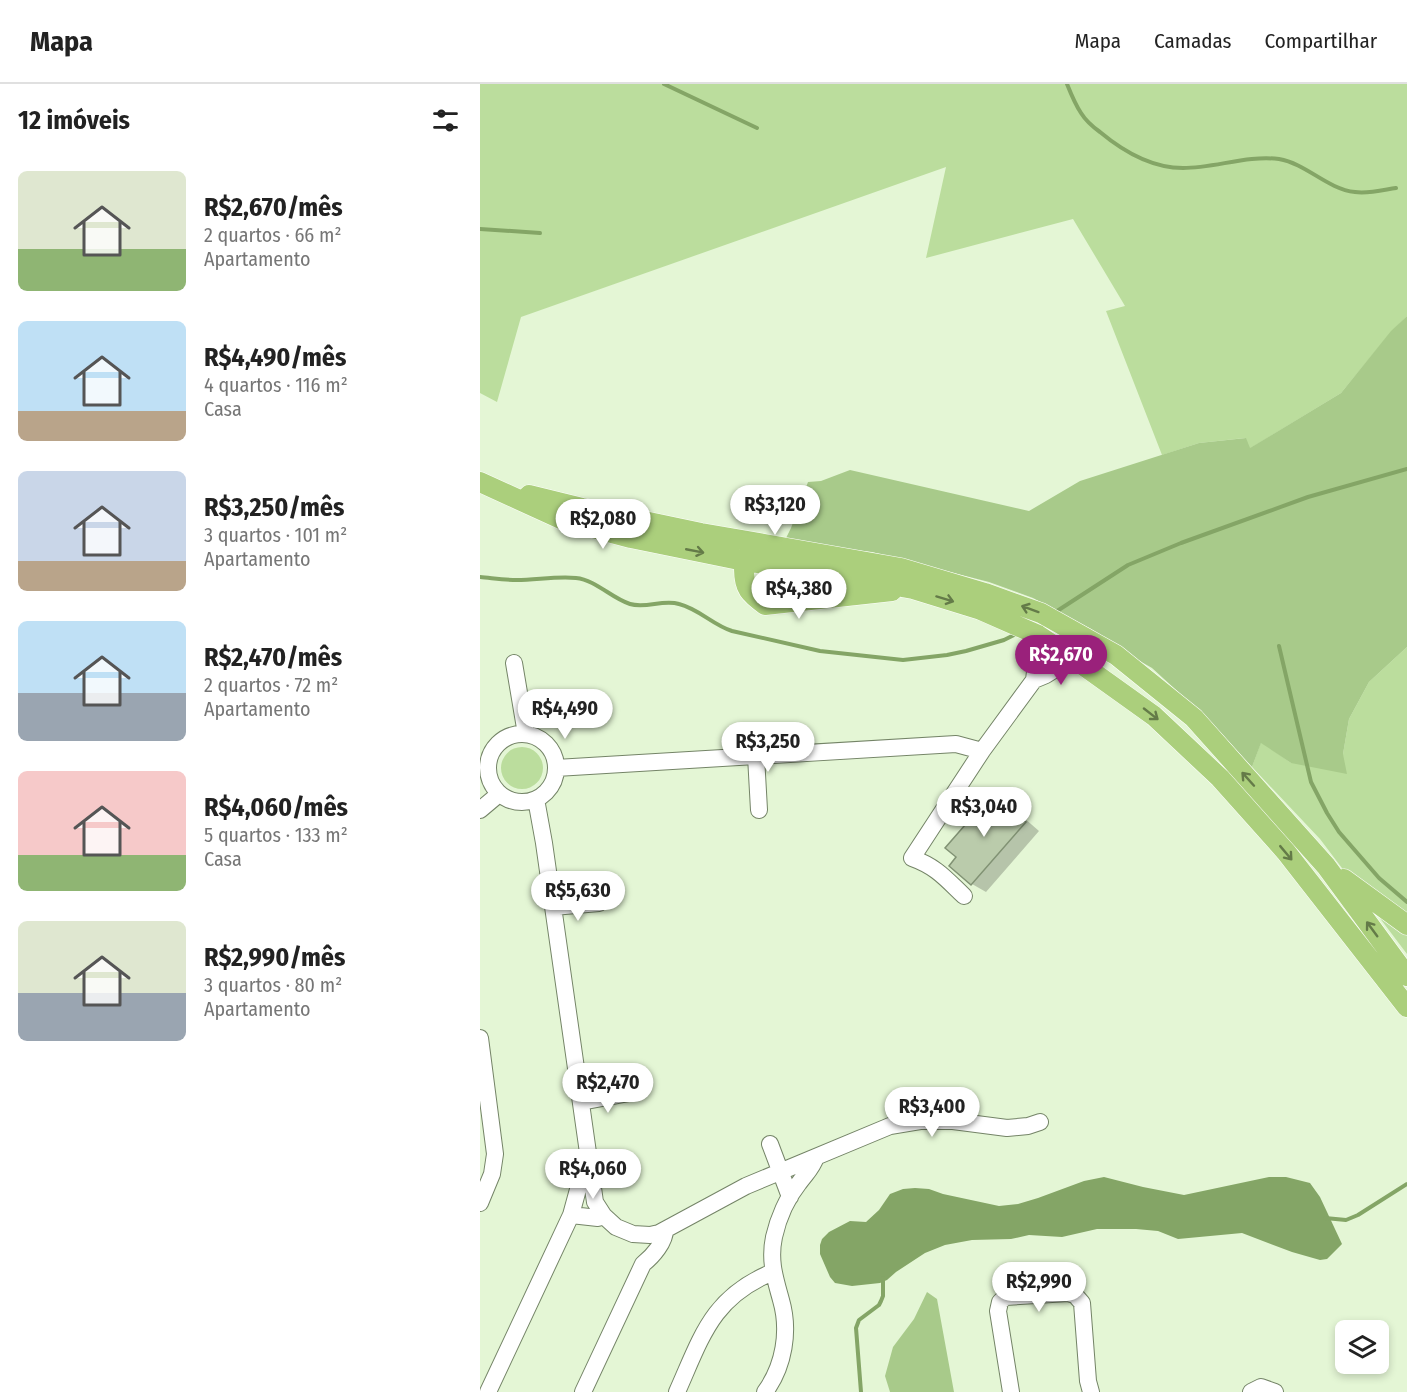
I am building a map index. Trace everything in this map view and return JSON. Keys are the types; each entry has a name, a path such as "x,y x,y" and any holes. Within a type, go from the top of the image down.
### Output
{"main road":[{"path":"480,482 582,508 701,533 901,568 986,593 1041,614 1116,655 1194,718 1326,866 1407,976"},
{"path":"480,482 563,520 631,538 744,561 913,589 981,610 1038,636 1154,716 1220,778 1286,852 1407,1007"},
{"path":"827,555 750,554 744,561 744,582 753,596 765,605 913,589"},
{"path":"1326,866 1407,925"},
{"path":"1363,950 1407,1000"}],"street":[{"path":"964,896 937,870 912,858 982,751 1034,680 1038,636"},
{"path":"1034,680 1073,658"},
{"path":"514,663 526,734"},
{"path":"517,734 526,734 536,736 551,749 556,768 555,778 545,794 527,802 517,802 508,800 499,794 493,787 487,768 493,749 499,742 517,734"},
{"path":"556,768 956,744 982,751"},
{"path":"756,756 759,810"},
{"path":"480,810 499,794"},
{"path":"536,799 596,1202 604,1216 616,1227 633,1234 659,1233 716,1201 890,1125 935,1120 1007,1128 1040,1122"},
{"path":"553,907 599,903"},
{"path":"480,1038 495,1154 492,1174 480,1203"},
{"path":"581,1102 629,1093"},
{"path":"770,1144 790,1197"},
{"path":"765,1392 779,1366 785,1340 784,1313 773,1272 775,1236 783,1210 798,1184 812,1168 816,1157"},
{"path":"488,1392 571,1215 580,1182 591,1169"},
{"path":"571,1215 598,1218 604,1216"},
{"path":"583,1392 644,1264 665,1237 665,1230"},
{"path":"633,1234 644,1264"},
{"path":"677,1392 707,1326 715,1314 735,1293 773,1272"},
{"path":"1011,1392 998,1311 1000,1302 1005,1298 1068,1293 1075,1295 1082,1303 1090,1387 1103,1392"},
{"path":"1251,1392 1261,1387 1275,1392"}],"shaded area":[{"path":"480,84 1407,84 1407,316 1341,393 1249,449 1245,438 1199,443 1162,455 1106,311 1125,306 1073,219 926,258 946,167 521,317 497,402 480,393"},
{"path":"1407,316 1407,647 1369,682 1349,719 1343,754 1347,774 1291,763 1261,743 1252,767 1210,721 1152,668 1091,629 1033,598 989,582 872,552 784,542 808,482 821,481 850,470 1029,511 1080,481 1199,443 1246,438 1250,448 1341,393 1391,331"},
{"path":"1407,647 1407,954 1320,839 1252,767 1261,742 1291,763 1343,754 1349,719 1369,682"},
{"path":"522,747 530,748 537,753 542,760 542,776 537,783 530,788 522,789 514,788 507,783 502,776 501,768 502,760 507,753 514,748"},
{"path":"1104,1177 1184,1195 1269,1177 1286,1177 1310,1183 1320,1197 1342,1244 1327,1259 1320,1260 1242,1233 1178,1239 1158,1231 1097,1229 1062,1237 1029,1235 1011,1239 972,1240 945,1245 925,1253 887,1280 852,1286 835,1283 820,1254 822,1239 829,1232 850,1221 866,1222 879,1210 890,1194 903,1189 929,1189 999,1206 1018,1204 1084,1181"},
{"path":"927,1292 937,1299 954,1392 890,1392 885,1376 893,1347 914,1319"}],"building":[{"path":"993,793 1026,822 971,885 949,866 956,857 945,848"}],"waterway":[{"path":"664,84 757,128"},
{"path":"1067,84 1079,110 1090,124 1119,146 1149,162 1183,168 1243,160 1279,159 1299,166 1345,190 1376,192 1396,188"},
{"path":"480,229 540,233"},
{"path":"1054,613 1128,565 1181,543 1308,497 1407,469"},
{"path":"480,577 517,580 561,577 583,579 630,604 673,603 686,606 732,631 820,651 903,660 966,651 1004,640 1016,634"},
{"path":"1279,646 1311,782 1339,832 1379,878 1407,902"},
{"path":"1325,1218 1346,1220 1407,1184"},
{"path":"861,1392 856,1328 859,1320 879,1305 883,1296 883,1278"}]}
